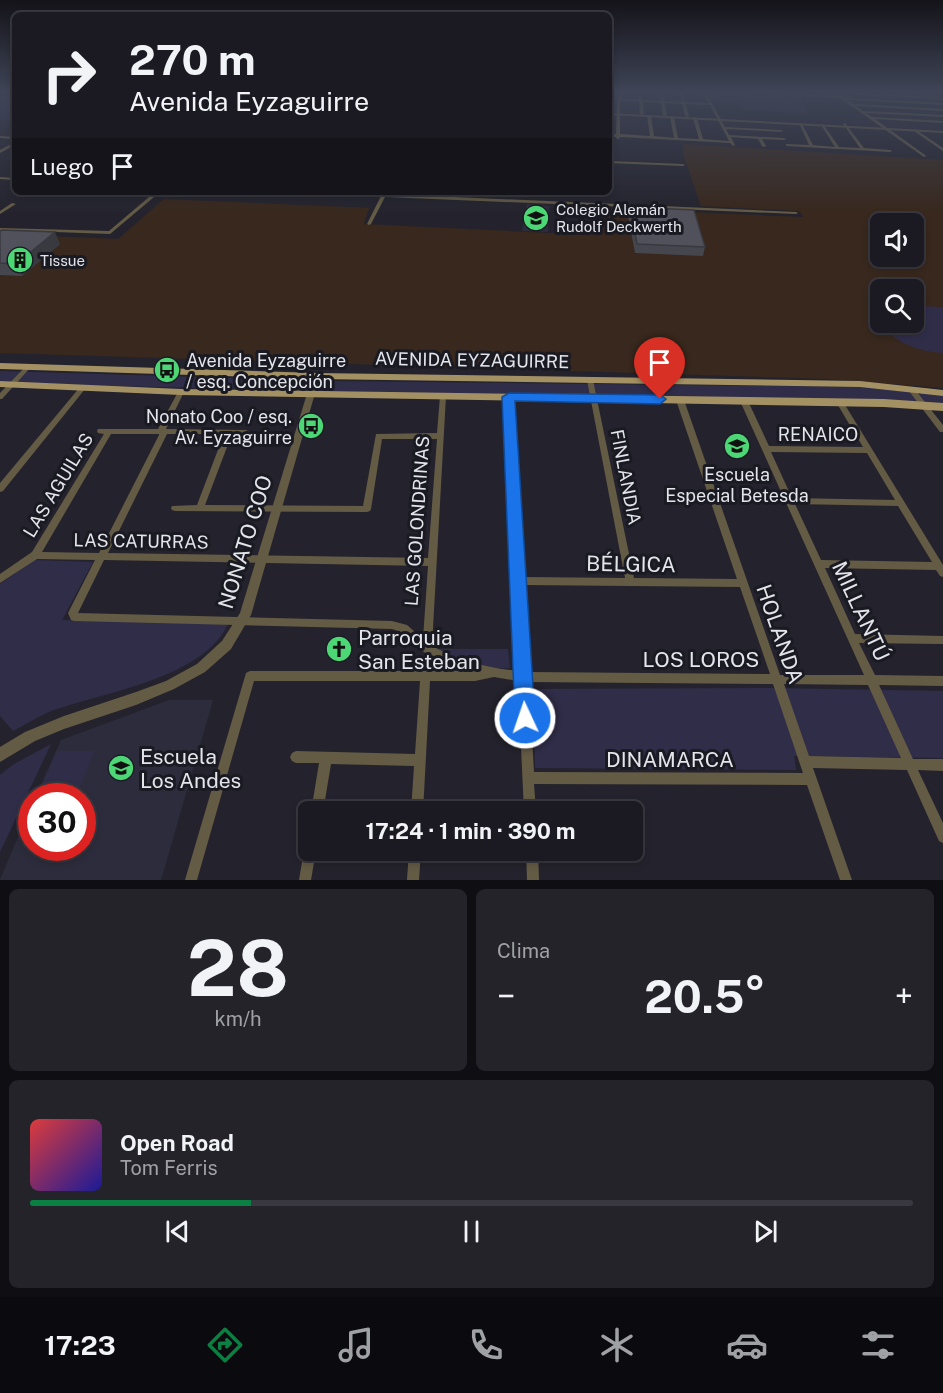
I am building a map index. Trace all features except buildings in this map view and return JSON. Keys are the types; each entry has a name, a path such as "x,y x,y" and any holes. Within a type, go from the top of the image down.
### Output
{"main road":[{"name":"AVENIDA EYZAGUIRRE","path":"0,366 316,376 860,384 943,393"},
{"name":"AVENIDA EYZAGUIRRE","path":"5,385 181,392 840,402 943,407"}],"street":[{"path":"618,132 618,137"},
{"path":"651,132 652,137"},
{"path":"675,132 676,139"},
{"path":"698,132 700,140"},
{"path":"612,136 732,144 726,132"},
{"path":"781,132 788,146 890,151"},
{"path":"804,132 812,147"},
{"path":"828,132 838,148"},
{"path":"851,132 863,150"},
{"path":"891,132 924,156"},
{"path":"918,132 943,150"},
{"path":"728,136 784,139"},
{"path":"760,138 764,146"},
{"path":"612,162 683,165"},
{"path":"0,229 110,233 154,195"},
{"path":"369,224 384,195"},
{"path":"407,195 796,213"},
{"path":"0,213 14,204"},
{"path":"0,397 5,385 28,367"},
{"name":"NONATO COO","path":"0,755 28,736 54,724 182,680 220,652 242,622 316,376"},
{"name":"FINLANDIA","path":"590,380 630,582"},
{"path":"0,489 82,389"},
{"path":"911,389 943,430"},
{"path":"102,556 163,435 162,428 181,392"},
{"name":"LAS GOLONDRINAS","path":"427,648 443,396"},
{"path":"509,397 529,801"},
{"name":"HOLANDA","path":"680,400 846,880"},
{"name":"MILLANTÚ","path":"744,401 943,837"},
{"path":"840,402 941,569"},
{"name":"LAS AGUILAS","path":"35,555 105,431 162,432"},
{"path":"162,432 246,432"},
{"path":"200,508 229,432"},
{"path":"176,508 366,509 379,436 440,436"},
{"name":"RENAICO","path":"766,449 869,450"},
{"path":"790,501 901,503"},
{"path":"0,579 35,555"},
{"name":"LAS CATURRAS","path":"35,555 432,562"},
{"name":"LOS LOROS","path":"102,556 73,616 392,625 407,629 427,648 495,673 523,677 943,681"},
{"path":"819,564 941,569"},
{"name":"BÉLGICA","path":"518,580 743,583"},
{"path":"852,638 943,640"},
{"name":"LOS LOROS","path":"191,880 250,676 475,676 495,673"},
{"path":"418,801 426,676"},
{"path":"296,757 420,760"},
{"path":"319,801 326,758"},
{"path":"805,762 943,765"},
{"name":"DINAMARCA","path":"528,778 811,779"},
{"path":"305,880 308,861"},
{"path":"413,880 414,861"},
{"path":"532,861 533,880"}],"shaded area":[{"path":"683,144 943,160 943,388 827,379 0,353 0,234 118,239 164,199 369,208 364,224 551,233 599,234 599,208 803,217 799,211 701,206 683,154"},
{"name":"Colegio Alemán Rudolf Deckwerth","path":"527,204 549,206 548,232 522,231"},
{"path":"924,306 943,307 943,353 915,348 891,334 924,333"},
{"path":"0,371 326,381 864,387 943,396 943,405 26,384 0,381"},
{"path":"35,560 93,562 62,620 228,624 215,642 198,658 176,670 125,689 54,710 13,731 0,716 0,584"},
{"path":"431,649 508,649 510,668 431,672"},
{"path":"770,688 943,691 943,758 794,756 796,770 535,768 533,689"},
{"name":"Escuela Los Andes","path":"169,700 213,700 161,880 0,880 18,837 18,861 96,861 96,783 42,783 61,740"},
{"path":"51,744 33,783 18,783 18,814 0,852 0,775 14,764"},
{"path":"57,751 94,751 81,783 43,783"}],"place":[{"name":"Colegio Alemán Rudolf Deckwerth","path":"536,218"},
{"name":"Tissue","path":"20,260"},
{"name":"Avenida Eyzaguirre / esq. Concepción","path":"167,370"},
{"name":"Nonato Coo / esq. Av. Eyzaguirre","path":"311,426"},
{"name":"Escuela Especial Betesda","path":"737,446"},
{"name":"Parroquia San Esteban","path":"339,649"},
{"name":"Escuela Los Andes","path":"121,768"}],"route":[{"path":"525,718 509,397 660,399"}]}
